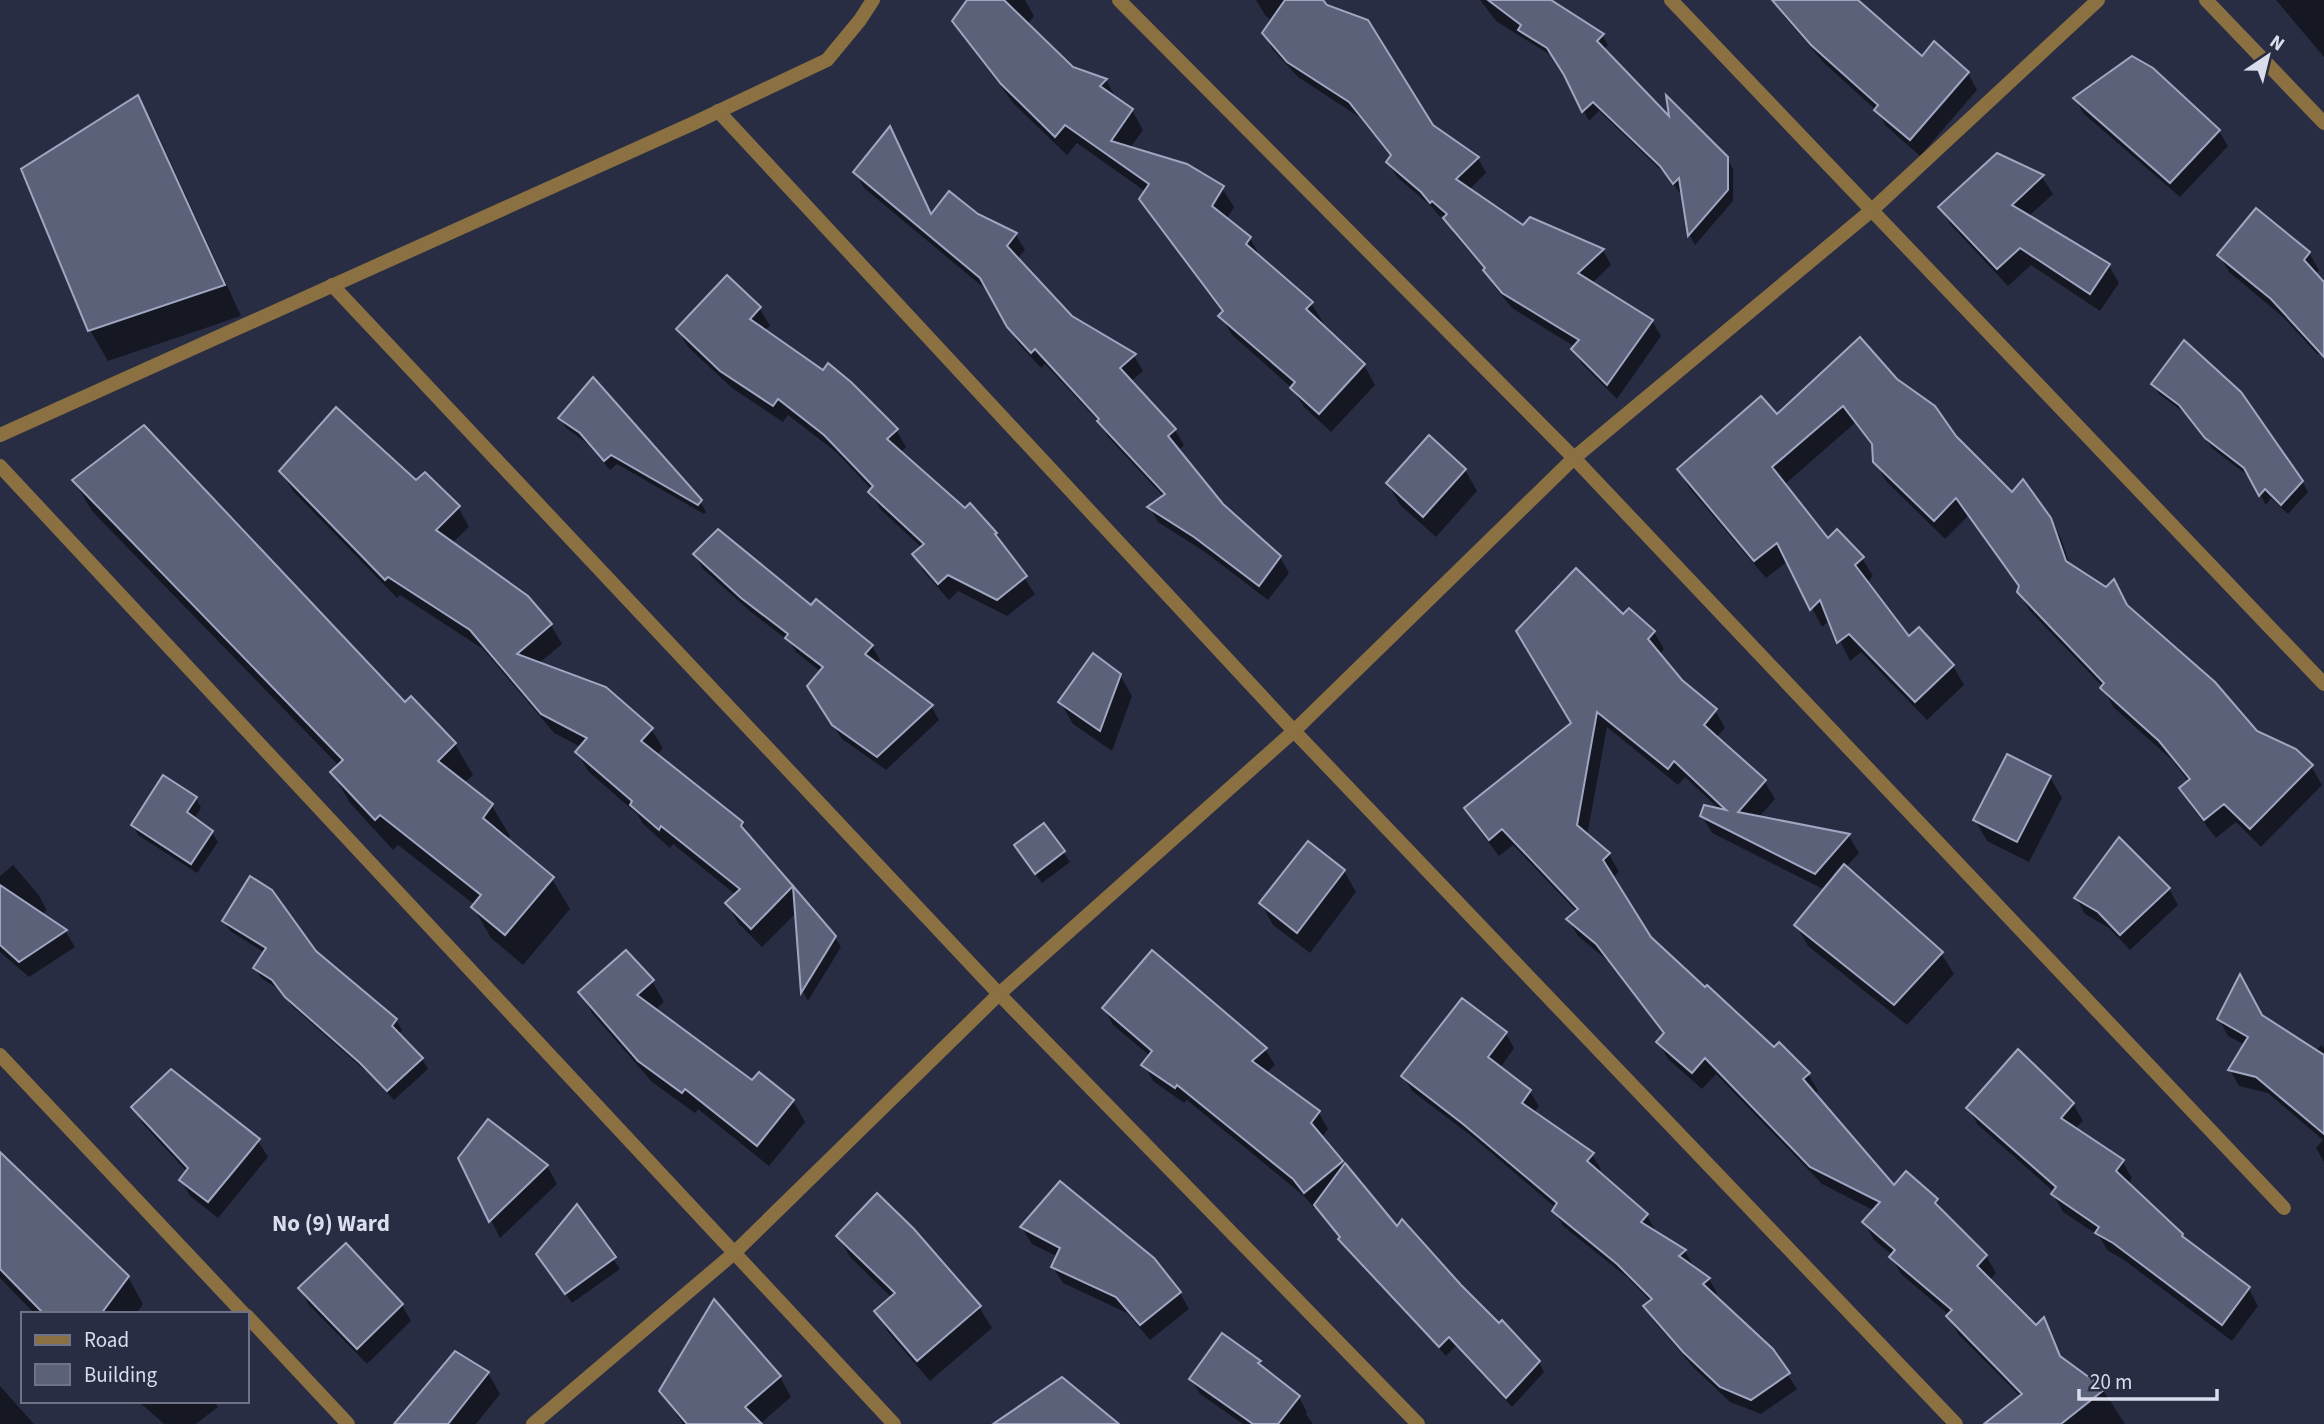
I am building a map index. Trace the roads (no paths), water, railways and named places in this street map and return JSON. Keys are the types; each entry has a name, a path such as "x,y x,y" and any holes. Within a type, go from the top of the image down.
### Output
{"street":[{"path":"0,435 827,60 873,0"},
{"path":"1119,0 1574,458 2284,1208"},
{"path":"1671,0 2324,684"},
{"path":"533,1424 733,1254 999,994 1294,731 1574,458 1872,210 2098,0"},
{"path":"2206,0 2324,122"},
{"path":"718,111 1294,731 1956,1424"},
{"path":"332,285 999,994 1418,1424"},
{"path":"0,466 894,1424"},
{"path":"0,1055 243,1312"},
{"path":"248,1317 348,1424"}],"district":[{"name":"No (9) Ward","path":"331,1223"}]}
